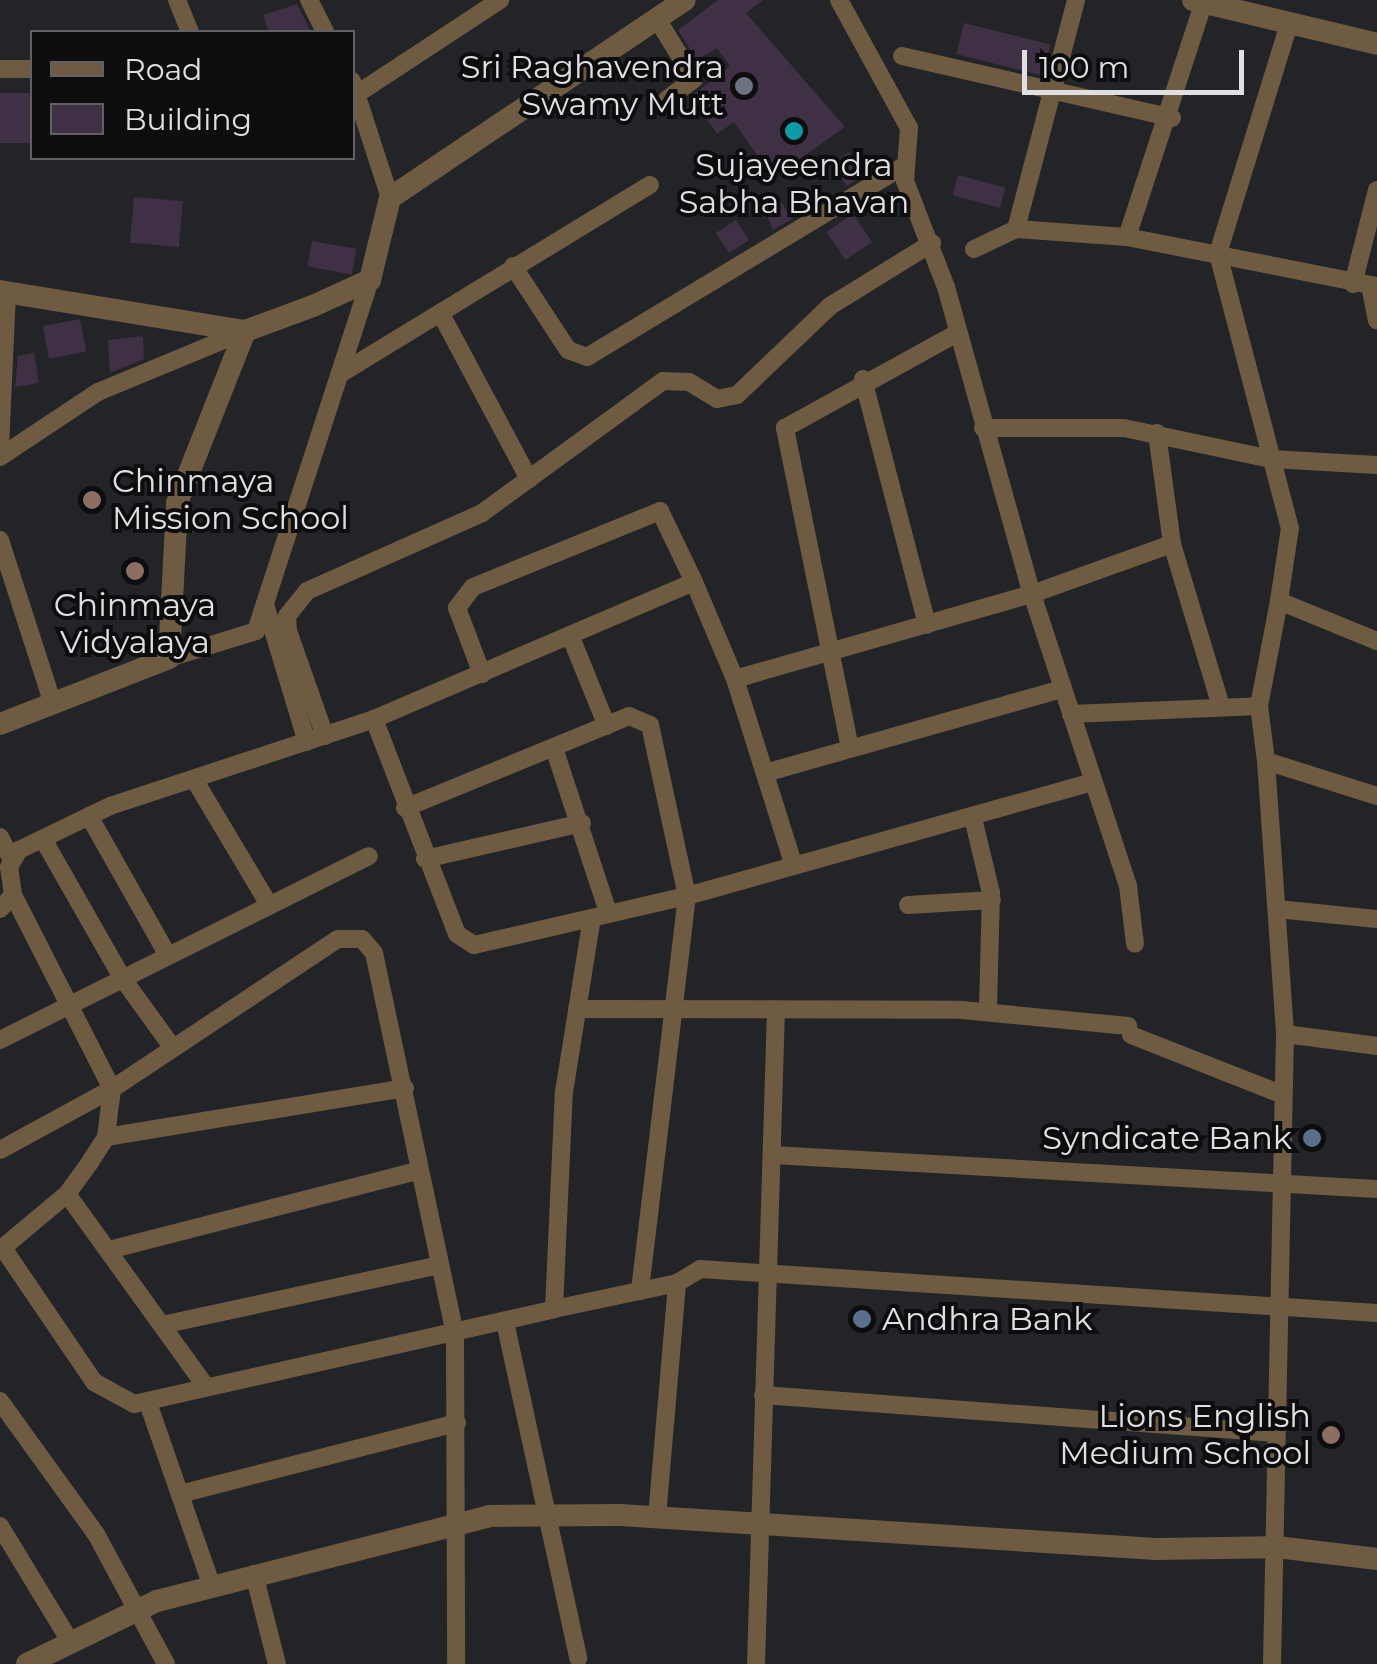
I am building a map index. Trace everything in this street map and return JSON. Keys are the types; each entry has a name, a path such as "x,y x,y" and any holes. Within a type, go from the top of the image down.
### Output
{"street":[{"path":"177,0 189,30"},
{"path":"309,0 324,30"},
{"path":"0,724 169,658 250,636 265,604 340,374 370,280 390,198 356,86 500,0"},
{"path":"390,198 685,0"},
{"path":"839,0 902,107 910,128 904,166 932,243 1032,594 1128,886 1135,944"},
{"path":"1016,229 1047,90 1076,0"},
{"path":"1126,237 1172,118 1198,2 1377,44"},
{"path":"657,19 694,79 667,99"},
{"path":"1272,1664 1285,1034 1259,706 1290,528 1218,254 1288,24"},
{"path":"902,56 1172,118"},
{"path":"0,69 30,69"},
{"path":"514,266 568,350 587,356 904,166"},
{"path":"340,374 442,316 514,266 650,185"},
{"path":"1377,190 1367,285 1377,320"},
{"path":"974,249 1016,229 1126,237 1367,285"},
{"path":"316,739 288,631 294,602 482,513 663,381 690,382 717,399 737,395 830,306 932,243"},
{"path":"0,457 98,392 370,280"},
{"path":"0,447 4,291 245,331"},
{"path":"442,316 529,479"},
{"path":"169,658 177,503 245,331"},
{"path":"850,748 782,442 797,416 956,333"},
{"path":"863,379 927,624"},
{"path":"983,428 1157,433 1271,459 1377,465"},
{"path":"1157,433 1172,544 1222,706"},
{"path":"482,674 457,608 472,587 660,511 735,679 794,866"},
{"path":"0,540 52,704"},
{"path":"735,679 1032,594 1172,544"},
{"path":"11,858 89,816 374,720 694,582"},
{"path":"1278,601 1377,641"},
{"path":"265,604 316,739"},
{"path":"570,635 607,726"},
{"path":"764,773 1062,689"},
{"path":"1071,714 1259,706"},
{"path":"405,808 556,751 638,715 650,725 687,896 676,1009 644,1210 640,1291"},
{"path":"374,720 425,859 464,942 687,896 1092,782"},
{"path":"554,1309 564,1092 577,1009 600,915 582,823 556,751"},
{"path":"1266,761 1377,796"},
{"path":"194,778 268,905"},
{"path":"89,816 167,954"},
{"path":"973,818 992,900 988,1011"},
{"path":"425,859 582,823"},
{"path":"0,837 11,858 6,902 71,1007 112,1089 106,1137 67,1194 1,1249 94,1382 117,1400 148,1404 460,1334 554,1309 677,1284 700,1269 1277,1311 1377,1313"},
{"path":"43,838 122,979 173,1048"},
{"path":"0,1040 369,856"},
{"path":"908,905 992,900"},
{"path":"1277,909 1377,919"},
{"path":"0,1150 112,1089 332,942 356,937 374,953 406,1088 417,1171 460,1334 456,1664"},
{"path":"756,1664 776,1008"},
{"path":"577,1009 988,1011 1130,1030 1283,1094"},
{"path":"1285,1034 1377,1046"},
{"path":"106,1137 406,1088"},
{"path":"773,1155 1377,1188"},
{"path":"109,1250 417,1171"},
{"path":"67,1194 206,1388"},
{"path":"162,1326 439,1265"},
{"path":"657,1517 677,1284"},
{"path":"501,1323 578,1658"},
{"path":"763,1395 1276,1433"},
{"path":"0,1401 96,1534 166,1664"},
{"path":"148,1404 211,1584"},
{"path":"180,1494 457,1423"},
{"path":"26,1664 137,1610 211,1584 458,1524 544,1516 657,1517 1156,1550 1277,1547 1377,1559"},
{"path":"0,1526 71,1643"},
{"path":"254,1574 277,1664"}],"building":[{"path":"718,0 763,0 746,13 845,127 773,178 734,122 717,134 692,96 730,66 717,48 697,60 678,30"},
{"path":"297,4 310,30 268,30 263,15"},
{"path":"964,23 1050,45 1043,76 956,54"},
{"path":"0,93 30,93 30,143 0,143"},
{"path":"849,152 864,174 847,186 832,164"},
{"path":"958,175 1005,188 1000,208 953,195"},
{"path":"777,196 792,219 773,230 763,205"},
{"path":"134,197 183,201 179,247 130,243"},
{"path":"853,214 872,242 845,260 826,232"},
{"path":"736,220 749,240 729,253 716,233"},
{"path":"312,241 356,249 352,274 307,267"},
{"path":"80,319 86,351 49,359 43,326"},
{"path":"143,336 144,359 110,373 108,340"},
{"path":"34,353 39,383 15,387 18,356"}],"place":[{"name":"Sri Raghavendra Swamy Mutt","path":"744,86"},
{"name":"Sujayeendra Sabha Bhavan","path":"794,131"},
{"name":"Chinmaya Mission School","path":"92,500"},
{"name":"Chinmaya Vidyalaya","path":"135,571"},
{"name":"Syndicate Bank","path":"1312,1138"},
{"name":"Andhra Bank","path":"862,1319"},
{"name":"Lions English Medium School","path":"1331,1435"}]}
